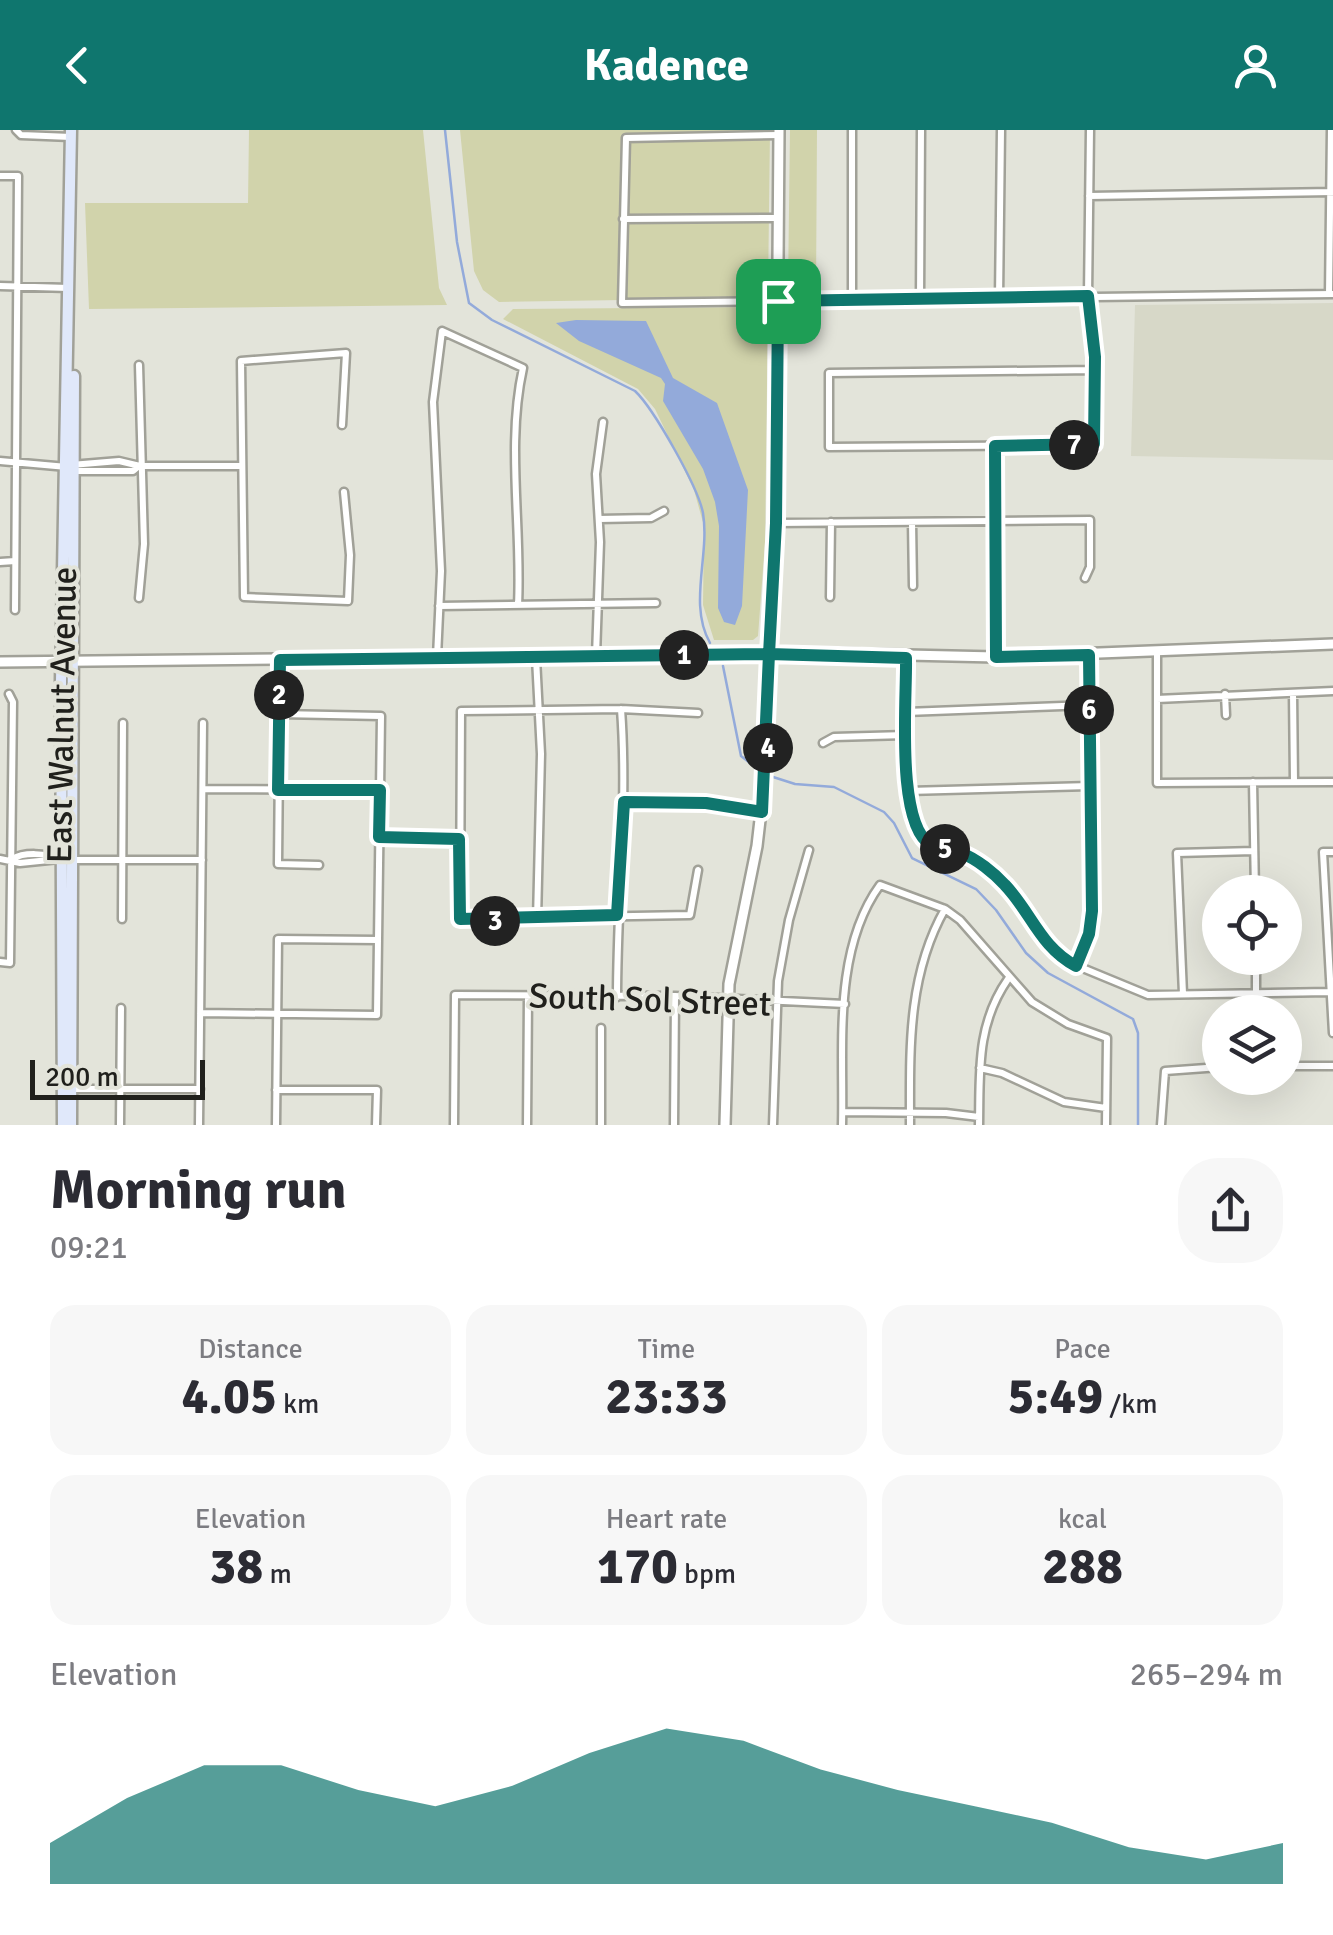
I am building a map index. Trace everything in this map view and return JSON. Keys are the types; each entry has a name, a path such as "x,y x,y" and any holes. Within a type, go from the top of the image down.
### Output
{"main road":[{"name":"East Walnut Avenue","path":"63,1125 67,1089 71,134"},
{"name":"East Walnut Avenue","path":"67,663 60,797 66,902 72,916 67,994"},
{"name":"East Walnut Avenue","path":"67,1089 71,1125"}],"street":[{"path":"16,130 21,135 71,134"},
{"path":"852,130 852,300"},
{"path":"920,298 921,130"},
{"path":"1000,298 1001,130"},
{"path":"1090,130 1088,296 1095,370 1094,444 829,447 829,373 1095,370"},
{"path":"725,1125 728,999 766,782 776,523 778,301 779,218 779,133 626,138 622,303 778,301 852,300 920,298 1331,294 1331,130"},
{"path":"0,176 18,176 15,610"},
{"path":"1089,196 1332,192"},
{"path":"623,219 779,218"},
{"path":"0,286 70,288"},
{"path":"437,659 440,524 433,419 442,331 522,368 516,435 518,604"},
{"path":"342,425 346,353 241,361 238,407 244,597 348,601 350,555 344,492"},
{"path":"139,366 144,544 139,598"},
{"path":"596,657 596,474 603,422"},
{"path":"995,446 996,657"},
{"path":"0,461 133,470 140,466 242,466"},
{"path":"598,519 651,518 664,511"},
{"path":"776,523 1090,520 1090,567 1085,578"},
{"path":"830,597 832,522"},
{"path":"912,522 913,586"},
{"path":"0,562 15,561"},
{"path":"439,606 656,603"},
{"path":"0,662 769,654 996,657 1333,644"},
{"path":"1157,652 1157,783 1333,782"},
{"path":"1076,966 1089,934 1092,911 1089,655"},
{"path":"536,658 541,754 537,920"},
{"path":"906,658 908,791 919,831 926,842 970,858 995,876 1018,902 1043,941 1076,966 1141,994 1329,992"},
{"path":"280,660 278,864 319,865"},
{"path":"1157,699 1333,691"},
{"path":"1293,693 1294,782"},
{"path":"0,962 10,962 10,694"},
{"path":"1225,694 1226,715"},
{"path":"906,712 1089,706"},
{"path":"618,997 617,915 624,802 621,709"},
{"path":"698,713 621,709 460,711 460,919 690,916 698,870"},
{"path":"200,1013 376,1015 381,716 279,714"},
{"path":"199,1125 203,723"},
{"path":"122,919 123,724"},
{"path":"823,742 834,736 906,735"},
{"path":"1254,782 1255,875"},
{"path":"908,791 1090,786"},
{"path":"202,788 380,790"},
{"path":"624,802 706,803 762,812"},
{"path":"379,837 459,839"},
{"path":"773,1125 776,1004 788,920 809,850"},
{"path":"1183,994 1178,852 1254,852"},
{"path":"1333,852 1324,852 1333,1032"},
{"path":"0,859 51,855 66,860 202,860"},
{"path":"842,1125 845,1004 857,936 880,886 945,910 960,920 1008,979 1049,1014 1107,1038 1106,1125"},
{"path":"910,1125 916,984 923,954 945,910"},
{"path":"276,1125 278,939 378,940"},
{"path":"1256,975 1256,994"},
{"path":"843,1112 910,1112 979,1121 980,1068 989,1012 1008,979"},
{"name":"South Sol Street","path":"454,1125 455,995 675,996 776,1004 845,1004"},
{"path":"527,1125 528,996"},
{"path":"674,1125 675,996"},
{"path":"120,1125 121,1008"},
{"path":"601,1125 602,1028"},
{"path":"1302,1066 1333,1066"},
{"path":"980,1068 1002,1073 1064,1102 1106,1108"},
{"path":"1162,1125 1165,1071 1202,1068"},
{"path":"67,1089 200,1089"},
{"path":"276,1090 377,1090 376,1125"}],"shaded area":[{"path":"1333,303 1333,460 1131,456 1135,305"}],"green space":[{"path":"249,130 423,130 439,288 447,305 89,309 85,203 248,203"},
{"path":"460,130 770,130 768,292 755,298 499,302 483,290 474,271"},
{"path":"790,130 817,130 816,293 794,293 788,289"},
{"path":"768,307 765,542 758,636 753,640 714,640 703,605 704,526 694,490 655,409 638,389 503,319 513,309"}],"water":[{"path":"646,321 673,378 717,403 748,490 742,606 735,625 724,622 718,608 719,526 715,502 703,469 663,401 665,384 661,378 579,341 556,323"}],"waterway":[{"path":"445,130 457,242 469,303 492,320 635,391 653,414 684,468 703,513 700,596 710,643"},
{"path":"723,666 741,756 763,773"},
{"path":"770,776 795,784 834,787 884,812 912,858 976,889 1026,953 1048,973 1133,1019 1138,1033 1138,1125"}],"route":[{"path":"778,301 776,523 769,654 280,660 278,790 380,790 379,837 459,839 460,919 500,921 617,915 624,802 706,803 762,812 768,750 769,654 906,658 908,791 922,836 932,846 960,852 995,876 1018,902 1043,941 1076,966 1089,934 1092,911 1089,655 996,657 995,446 1094,444 1095,357 1088,296 778,301"}]}
